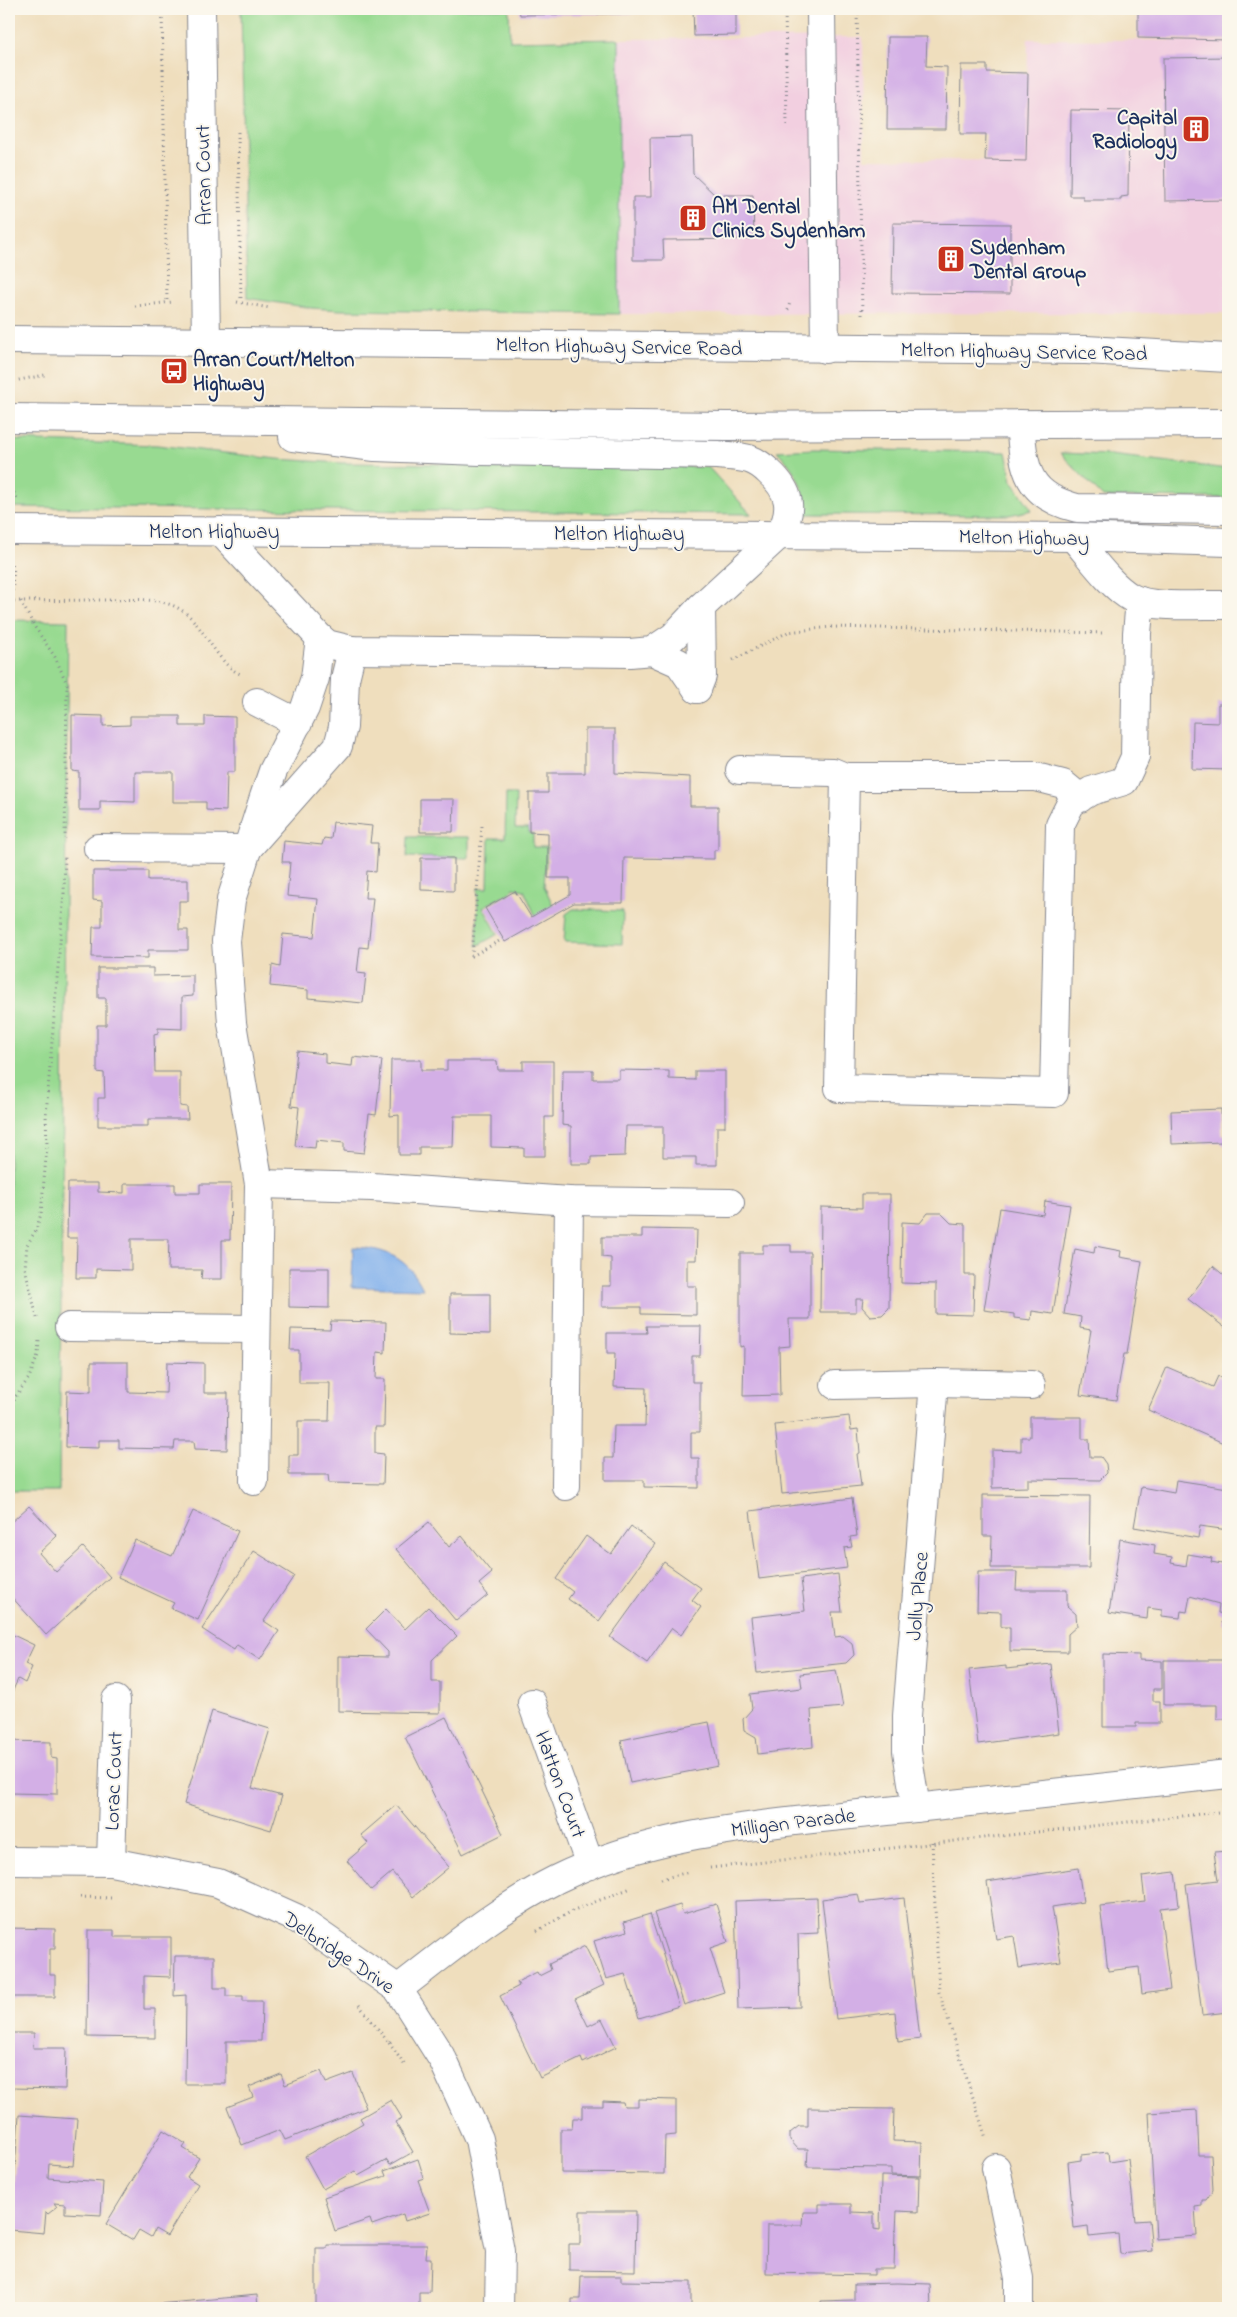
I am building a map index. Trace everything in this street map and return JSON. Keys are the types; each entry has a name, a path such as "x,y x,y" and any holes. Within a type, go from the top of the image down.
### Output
{"main road":[{"name":"Arran Court","path":"200,9 206,340"},
{"path":"820,9 825,348"},
{"name":"Melton Highway Service Road","path":"9,340 206,340 1086,350 1228,358"},
{"path":"9,418 726,426 1228,423"},
{"path":"155,420 375,447 480,451 717,455 750,459 766,469 780,482 787,498 789,512 786,523 780,534 701,607 673,637 652,651"},
{"path":"1020,424 1026,471 1033,484 1044,496 1061,504 1077,508 1228,510"},
{"name":"Melton Highway","path":"9,530 780,534 1073,537 1228,542"},
{"path":"220,531 320,638 327,644 352,650 620,653 652,651 678,663 697,689 702,676 701,607"},
{"path":"1073,537 1110,579 1126,594 1140,601 1155,604 1228,605"},
{"path":"845,777 839,1088 1054,1093 1060,825 1071,802 1091,791 1124,781 1135,757 1137,633 1140,601"},
{"path":"254,1481 259,1184 232,1023 226,940 231,900 267,788 298,722 315,678 320,638"},
{"path":"98,848 248,848 338,746 343,727 345,679 352,650"},
{"path":"256,702 298,722 327,758"},
{"path":"298,722 344,713"},
{"path":"740,770 833,772 845,777 1036,777 1063,784 1080,798"},
{"path":"259,1184 372,1187 569,1201 730,1203"},
{"path":"566,1486 569,1201"},
{"path":"69,1327 256,1329"},
{"path":"836,1384 934,1383 1031,1385"},
{"name":"Jolly Place","path":"923,1807 907,1751 907,1716 934,1383"},
{"name":"Lorac Court","path":"111,1862 116,1700"},
{"name":"Hatton Court","path":"532,1703 590,1865"},
{"name":"Milligan Parade","path":"398,1990 512,1904 557,1879 590,1865 654,1843 701,1834 923,1807 1228,1774"},
{"name":"Delbridge Drive","path":"9,1860 111,1862 218,1883 296,1918 398,1990 443,2060 480,2139 500,2251 499,2308"},
{"path":"996,2168 1019,2278 1019,2308"}],"path":[{"path":"162,9 167,302"},
{"path":"857,9 862,316 869,319"},
{"path":"238,124 242,302"},
{"path":"9,1420 15,1398 29,1378 38,1355 40,1331 25,1268 27,1245 36,1230 41,1214 47,1146 46,1115 64,893 65,845 66,684 54,656 34,626 21,601"},
{"path":"482,826 472,956 503,939"},
{"path":"65,845 98,848"},
{"path":"40,1331 69,1327"},
{"path":"923,1807 932,1842 939,1992 996,2168"},
{"path":"704,1869 932,1842 1228,1811"},
{"path":"658,1880 695,1871"},
{"path":"535,1932 574,1910 632,1887"},
{"path":"72,1897 118,1898"},
{"path":"353,2000 361,2006 409,2071"},
{"path":"389,2043 416,2019"}],"shaded area":[{"path":"863,37 864,159 1026,161 1028,39 1228,41 1228,313 619,314 619,39"}],"green space":[{"path":"241,9 509,9 510,41 619,39 619,314 340,310 311,308 247,298"},
{"path":"9,440 157,445 277,459 342,463 708,467 751,514 9,507"},
{"path":"814,449 1006,452 1012,481 1032,510 1009,515 807,514 804,495 798,480 789,465 777,451"},
{"path":"1060,453 1111,455 1228,469 1228,498 1103,497"},
{"path":"9,620 68,621 59,1491 9,1491"},
{"path":"506,794 516,794 515,828 529,828 529,833 533,834 533,847 547,847 544,886 554,907 535,915 524,890 513,888 511,892 483,907 498,934 477,946 478,888 488,888 489,838 505,838"},
{"path":"408,837 469,837 469,858 407,857"},
{"path":"573,909 623,911 622,944 564,942 566,914"}],"water":[{"path":"353,1247 376,1250 395,1257 411,1270 423,1289 352,1287"}],"building":[{"path":"519,9 671,9 671,13 520,15"},
{"path":"693,9 736,9 736,35 694,36"},
{"path":"910,9 950,9 950,10 910,11"},
{"path":"1138,9 1228,9 1228,40 1138,38"},
{"path":"888,37 927,37 926,66 947,67 946,129 887,129"},
{"name":"Capital Radiology","path":"1228,57 1228,200 1165,201 1163,58"},
{"path":"961,65 987,65 987,72 1028,73 1026,161 985,160 986,134 960,134"},
{"path":"1071,110 1129,111 1128,196 1121,197 1121,200 1083,200 1083,196 1070,196"},
{"name":"AM Dental Clinics Sydenham","path":"692,137 693,174 715,195 753,195 754,239 663,240 664,260 633,260 633,197 651,197 650,138"},
{"name":"Sydenham Dental Group","path":"893,223 1010,224 1010,294 892,293"},
{"path":"1218,704 1228,704 1228,770 1192,769 1193,722 1218,723"},
{"path":"72,715 103,716 103,726 130,725 130,716 180,716 180,726 205,726 205,716 235,717 235,772 227,772 226,811 206,810 206,802 173,802 173,772 135,772 135,802 100,801 100,810 79,810 79,772 72,771"},
{"path":"585,729 615,729 615,773 690,777 690,806 718,806 718,850 714,850 714,859 624,858 623,903 574,903 505,942 485,908 515,891 531,917 570,895 570,878 548,878 548,833 529,832 529,793 548,793 548,773 585,773"},
{"path":"420,799 454,799 453,832 420,832"},
{"path":"333,822 372,826 370,843 378,843 376,872 367,871 365,898 373,898 368,948 360,947 357,973 366,974 363,1003 308,998 308,990 270,986 272,965 280,967 283,934 314,937 318,899 287,896 290,862 282,862 284,841 322,845 324,838 331,839"},
{"path":"421,858 454,858 454,891 421,890"},
{"path":"93,871 148,871 148,880 188,880 188,901 179,901 179,930 188,930 188,950 148,950 148,958 92,957 93,927 102,927 102,901 93,900"},
{"path":"98,968 153,968 153,976 193,975 193,996 182,997 182,1029 158,1028 158,1033 154,1034 155,1072 180,1072 180,1106 187,1107 188,1119 148,1119 148,1126 98,1126 98,1098 105,1098 104,1073 97,1072 97,1025 106,1025 106,998 98,998"},
{"path":"297,1051 325,1054 325,1063 352,1066 353,1057 382,1060 376,1115 369,1114 364,1153 344,1151 344,1143 316,1140 315,1148 295,1146 299,1107 291,1106"},
{"path":"391,1060 421,1060 421,1070 447,1070 447,1061 497,1061 498,1070 523,1070 523,1061 553,1061 553,1117 545,1117 545,1156 524,1156 524,1148 491,1147 491,1116 454,1116 453,1147 419,1147 419,1155 399,1155 399,1115 390,1116"},
{"path":"563,1070 593,1070 593,1079 619,1079 619,1070 669,1071 669,1079 695,1080 695,1071 725,1071 725,1127 717,1127 717,1165 696,1165 696,1157 663,1157 663,1126 626,1126 625,1156 591,1157 591,1164 571,1164 571,1126 562,1125"},
{"path":"1221,1109 1222,1135 1228,1134 1228,1145 1222,1145 1222,1142 1172,1144 1171,1111"},
{"path":"68,1183 98,1183 98,1192 124,1193 124,1184 175,1184 175,1193 200,1193 200,1184 231,1184 230,1240 222,1240 222,1279 201,1279 202,1270 168,1270 169,1239 131,1239 131,1270 96,1269 96,1278 76,1278 77,1238 67,1238"},
{"path":"862,1194 890,1194 889,1308 882,1315 870,1316 862,1307 863,1299 856,1299 856,1312 820,1312 821,1207 862,1208"},
{"path":"1045,1201 1070,1205 1053,1314 1032,1311 1031,1320 1014,1318 1014,1314 984,1310 1000,1208 1043,1215"},
{"path":"928,1213 941,1213 951,1223 965,1224 965,1275 974,1275 973,1315 936,1314 936,1284 901,1283 902,1222 920,1223"},
{"path":"642,1229 697,1230 696,1260 687,1260 687,1286 696,1286 696,1315 641,1314 641,1307 602,1307 602,1286 611,1286 611,1258 602,1257 602,1237 642,1237"},
{"path":"763,1245 791,1245 791,1252 810,1252 810,1319 789,1319 790,1346 779,1347 780,1395 743,1396 744,1346 740,1347 740,1253 763,1253"},
{"path":"1095,1246 1121,1251 1120,1257 1142,1261 1127,1354 1124,1354 1116,1400 1080,1395 1091,1330 1080,1328 1081,1317 1064,1314 1075,1249 1094,1253"},
{"path":"1213,1266 1228,1279 1228,1330 1188,1299"},
{"path":"289,1268 329,1268 329,1308 289,1307"},
{"path":"450,1294 490,1294 490,1334 450,1333"},
{"path":"331,1321 386,1322 385,1353 377,1352 376,1379 385,1379 384,1427 375,1427 375,1453 384,1454 383,1484 329,1483 328,1475 289,1475 289,1455 298,1455 298,1421 329,1421 330,1383 299,1383 299,1350 290,1350 291,1329 330,1330"},
{"path":"646,1326 701,1326 700,1356 692,1356 692,1382 700,1382 700,1432 691,1432 691,1458 699,1458 699,1488 644,1487 644,1480 605,1480 605,1458 613,1458 614,1426 645,1426 646,1388 614,1387 615,1353 607,1353 607,1333 647,1333"},
{"path":"91,1362 128,1362 128,1392 166,1393 167,1362 204,1363 204,1393 228,1393 227,1450 195,1449 194,1441 175,1441 174,1449 119,1448 119,1440 99,1440 99,1448 66,1447 67,1391 91,1392"},
{"path":"1167,1367 1213,1387 1218,1376 1228,1381 1228,1445 1148,1410"},
{"path":"849,1416 851,1430 858,1429 860,1453 857,1454 861,1486 782,1494 775,1425"},
{"path":"1030,1417 1082,1417 1082,1439 1089,1439 1090,1457 1101,1457 1106,1464 1107,1473 1100,1480 1028,1479 1028,1487 992,1488 992,1450 1021,1451 1021,1437 1030,1437"},
{"path":"1176,1480 1228,1488 1228,1530 1200,1526 1198,1538 1134,1527 1141,1487 1174,1493"},
{"path":"983,1495 1090,1496 1089,1568 991,1568 992,1536 983,1536"},
{"path":"852,1498 857,1536 850,1537 852,1547 844,1548 847,1568 759,1579 750,1511"},
{"path":"29,1506 57,1536 39,1553 56,1572 83,1547 110,1577 46,1635 9,1594 9,1524"},
{"path":"193,1511 238,1531 198,1620 171,1608 174,1603 118,1577 135,1540 172,1556"},
{"path":"429,1522 449,1547 462,1536 492,1573 479,1584 488,1595 456,1621 396,1549"},
{"path":"631,1526 655,1544 599,1621 568,1599 573,1592 556,1579 586,1536 611,1554"},
{"path":"1120,1539 1155,1545 1154,1554 1172,1557 1171,1563 1186,1566 1188,1554 1212,1558 1211,1562 1228,1565 1228,1624 1222,1623 1224,1614 1218,1613 1219,1604 1190,1596 1187,1612 1181,1611 1180,1618 1162,1616 1162,1610 1148,1608 1147,1619 1109,1613"},
{"path":"254,1551 294,1576 264,1621 279,1631 260,1660 237,1645 234,1650 202,1629"},
{"path":"664,1562 701,1588 692,1600 701,1607 681,1635 672,1628 647,1663 610,1637"},
{"path":"978,1572 1017,1572 1016,1590 1067,1590 1067,1606 1076,1614 1077,1626 1068,1634 1068,1652 1010,1651 1010,1627 1001,1627 1001,1612 977,1611"},
{"path":"838,1574 842,1612 832,1612 835,1637 843,1636 852,1643 854,1655 846,1663 757,1673 751,1617 805,1611 801,1579"},
{"path":"428,1607 457,1636 432,1660 432,1682 440,1682 440,1713 338,1711 338,1656 388,1657 388,1652 366,1629 386,1609 405,1629"},
{"path":"9,1633 34,1645 25,1664 32,1667 25,1683 18,1679 10,1697 9,1696"},
{"path":"1103,1654 1139,1655 1139,1660 1162,1661 1162,1689 1153,1689 1153,1701 1160,1701 1160,1723 1136,1723 1136,1727 1103,1727"},
{"path":"1164,1660 1228,1660 1228,1719 1217,1719 1217,1705 1164,1705"},
{"path":"1051,1664 1059,1733 978,1744 969,1670 1006,1666 1006,1669"},
{"path":"836,1670 843,1707 811,1710 813,1747 758,1754 756,1737 744,1730 743,1719 752,1709 750,1694 802,1688 800,1674"},
{"path":"212,1711 270,1729 252,1788 282,1796 271,1830 184,1804"},
{"path":"446,1717 503,1834 463,1854 405,1737"},
{"path":"709,1722 718,1766 630,1783 621,1740"},
{"path":"9,1741 51,1742 51,1758 57,1759 57,1794 11,1793"},
{"path":"396,1805 449,1867 413,1897 392,1872 371,1890 347,1861 368,1843 361,1835"},
{"path":"1228,1851 1228,2012 1202,2015 1186,1884 1218,1880 1214,1852"},
{"path":"1078,1868 1083,1902 1052,1907 1061,1962 1019,1968 1014,1936 996,1939 987,1882"},
{"path":"1175,1872 1179,1906 1160,1908 1170,1990 1142,1994 1139,1967 1108,1971 1100,1906 1145,1901 1142,1876"},
{"path":"858,1894 860,1903 904,1898 920,2039 898,2042 895,2012 836,2019 822,1899"},
{"path":"817,1898 818,1933 798,1934 800,2007 738,2009 735,1901"},
{"path":"716,1904 728,1942 710,1948 724,1992 684,2005 654,1913 680,1905 683,1914"},
{"path":"650,1914 679,2006 639,2018 625,1974 606,1979 594,1941 627,1931 624,1922"},
{"path":"9,1928 55,1929 55,1949 50,1949 50,1975 55,1975 55,1997 9,1997"},
{"path":"88,1930 114,1930 114,1937 171,1937 171,1977 144,1976 144,2009 155,2009 155,2038 87,2037"},
{"path":"585,1946 604,1985 575,1999 588,2026 602,2019 616,2047 583,2063 581,2058 540,2078 500,1996 519,1986 517,1982 537,1972 539,1976 551,1970 549,1964"},
{"path":"175,1956 214,1956 214,1988 226,1988 226,1996 243,1996 243,2001 262,2001 261,2041 226,2041 226,2084 185,2084 186,1995 174,1996"},
{"path":"9,2033 34,2033 33,2048 66,2048 65,2089 9,2088"},
{"path":"321,2071 326,2083 353,2073 366,2108 285,2140 280,2130 242,2145 227,2107 253,2097 249,2087 281,2074 285,2085"},
{"path":"638,2099 676,2100 676,2135 665,2136 664,2174 561,2173 561,2129 572,2129 573,2118 582,2118 582,2106 603,2106 603,2101 623,2102 624,2106 638,2106"},
{"path":"391,2100 402,2118 395,2122 413,2152 390,2165 387,2160 358,2176 355,2171 323,2189 305,2156 363,2123 360,2118"},
{"path":"808,2108 894,2109 893,2141 922,2142 921,2176 891,2175 891,2168 807,2167 808,2149 798,2149 790,2140 790,2133 799,2126 808,2126"},
{"path":"1197,2110 1199,2155 1211,2155 1213,2190 1206,2200 1202,2200 1202,2206 1195,2207 1197,2236 1156,2239 1149,2113"},
{"path":"19,2115 77,2119 73,2166 49,2164 48,2178 103,2182 101,2215 65,2213 65,2204 54,2203 57,2207 48,2214 46,2212 44,2233 10,2230"},
{"path":"163,2130 186,2144 183,2148 199,2158 187,2177 198,2184 167,2236 155,2229 151,2237 139,2230 133,2240 106,2224"},
{"path":"1108,2152 1109,2162 1128,2159 1135,2221 1149,2220 1152,2251 1120,2254 1118,2234 1089,2237 1088,2226 1074,2228 1068,2162 1081,2160 1081,2155"},
{"path":"418,2159 424,2178 418,2180 430,2213 405,2221 403,2214 372,2225 370,2219 335,2231 324,2197 386,2176 384,2171"},
{"path":"881,2176 919,2177 918,2212 897,2211 894,2269 874,2269 874,2275 766,2273 767,2225 802,2225 803,2212 819,2212 819,2204 851,2204 851,2212 874,2213 874,2229 880,2230"},
{"path":"580,2211 636,2211 635,2271 569,2270 569,2244 580,2244"},
{"path":"327,2245 427,2245 426,2258 431,2258 430,2292 419,2292 419,2308 316,2308 316,2248 327,2248"},
{"path":"581,2276 621,2276 621,2281 691,2282 691,2308 572,2308 572,2299 580,2299"},
{"path":"854,2284 930,2284 931,2308 821,2308 821,2301 854,2300"},
{"path":"257,2295 258,2308 147,2308 147,2305"}],"place":[{"name":"Capital Radiology","path":"1196,129"},
{"name":"AM Dental Clinics Sydenham","path":"693,218"},
{"name":"Sydenham Dental Group","path":"951,259"},
{"name":"Arran Court/Melton Highway","path":"174,371"}]}
